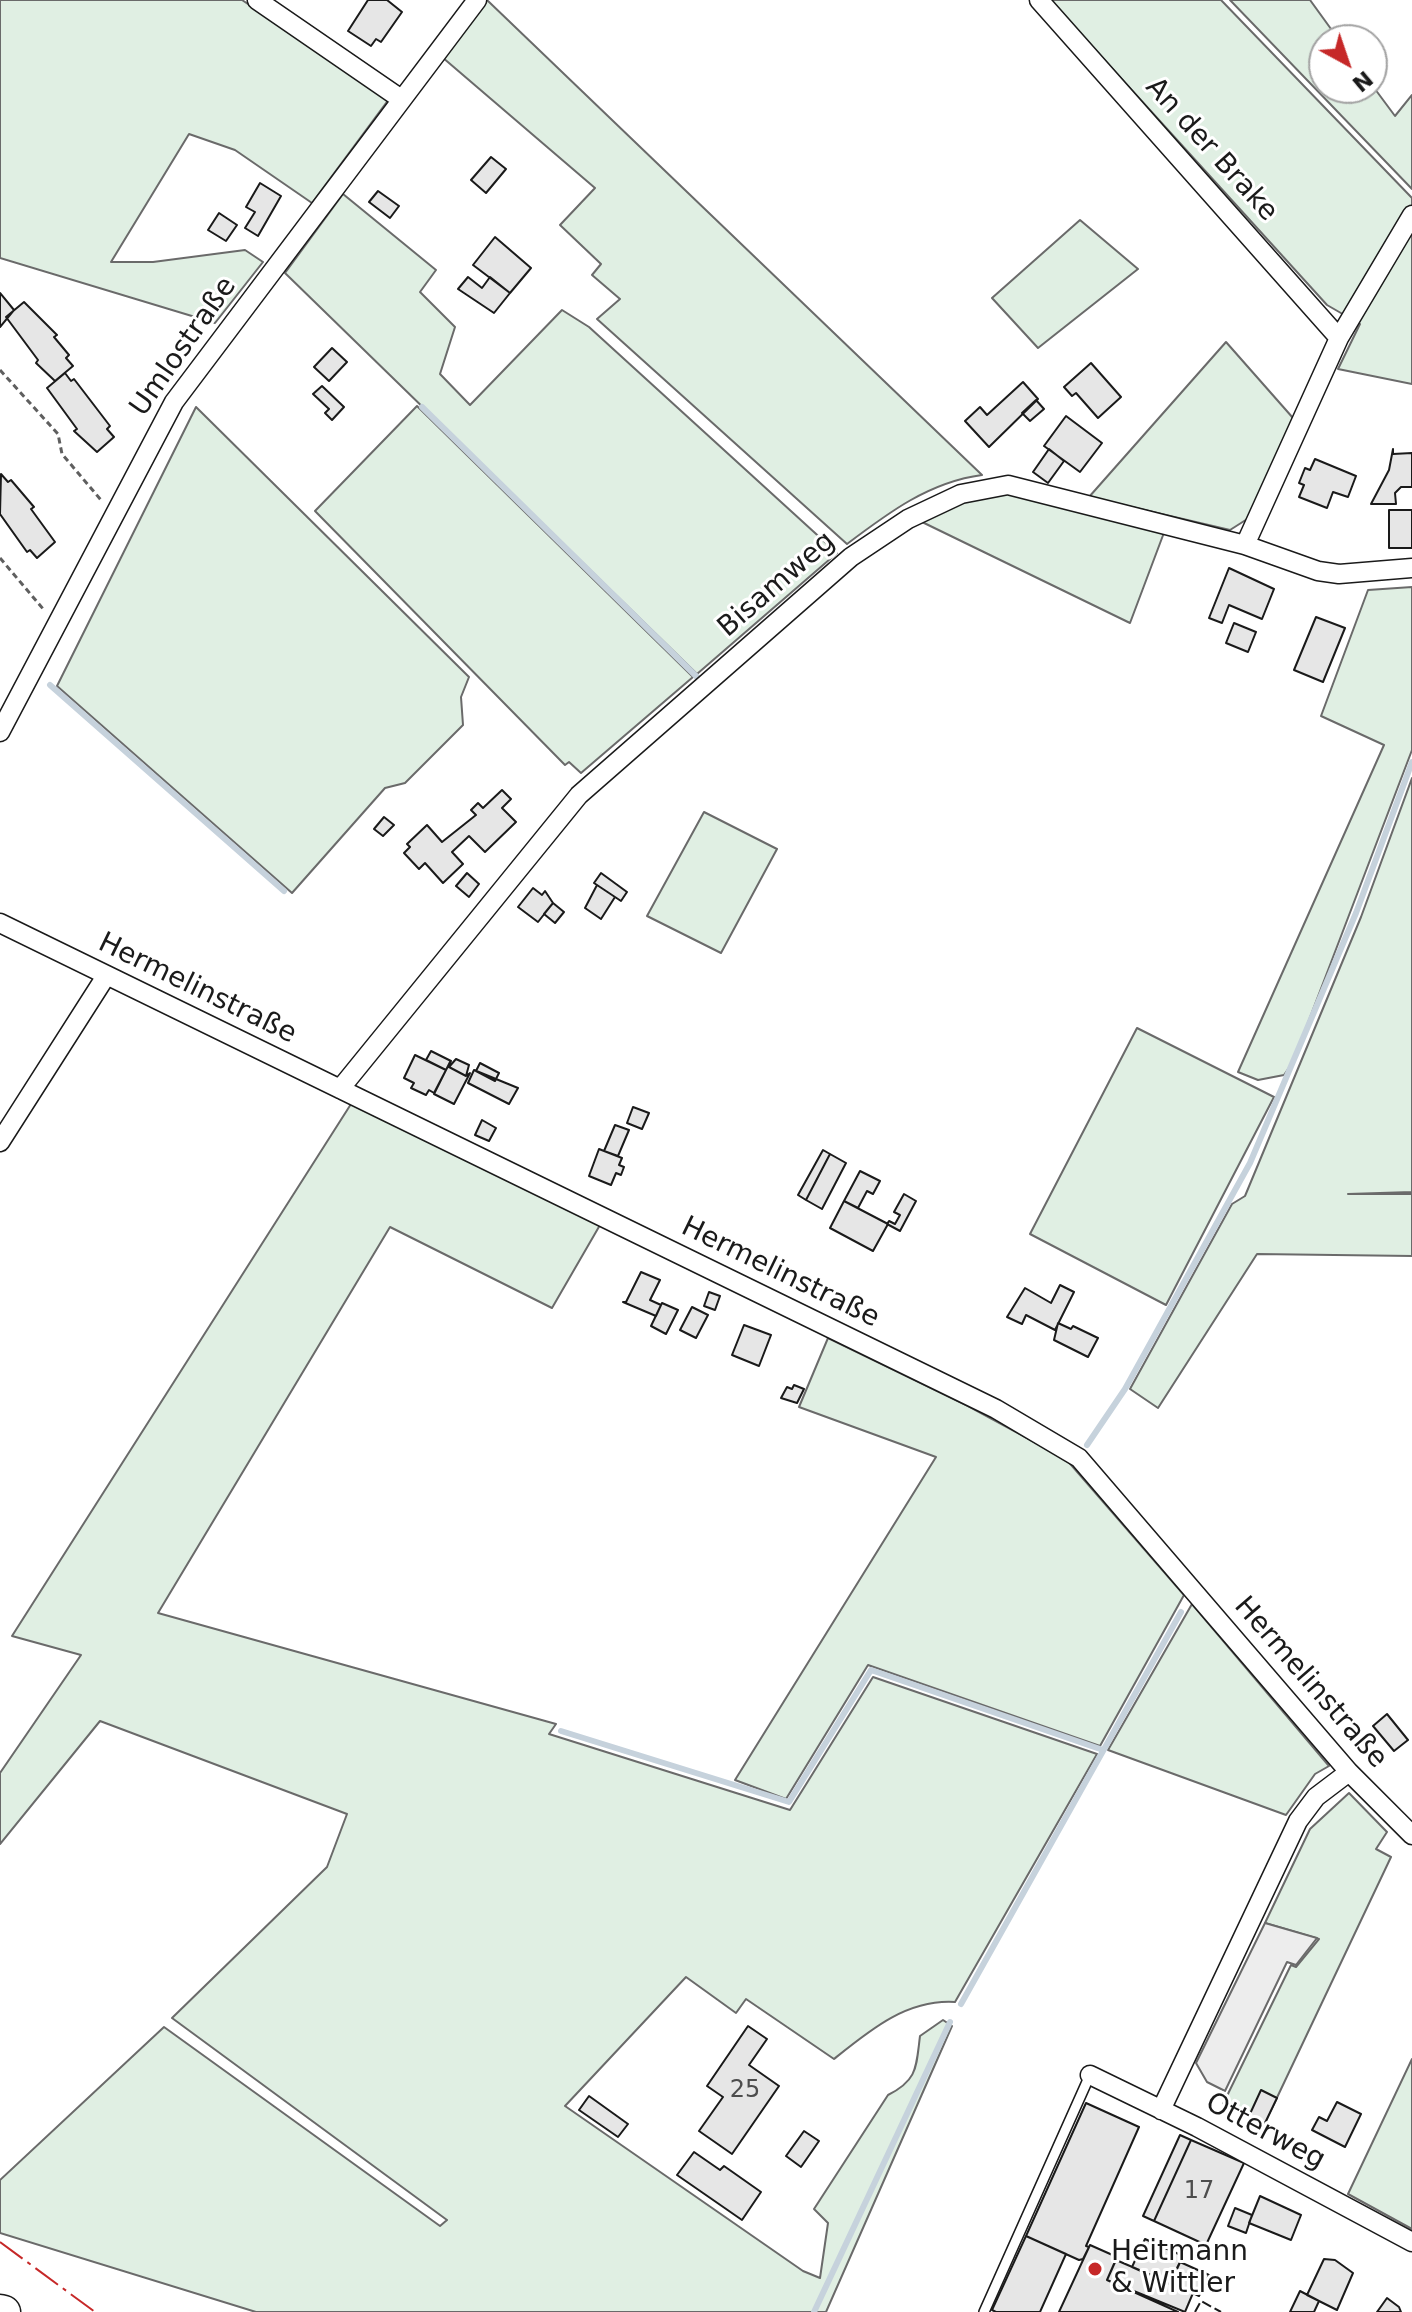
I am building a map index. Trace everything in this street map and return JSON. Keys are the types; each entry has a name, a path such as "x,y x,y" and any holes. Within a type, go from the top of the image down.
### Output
{"street":[{"path":"257,0 401,99"},
{"name":"Umlostraße","path":"0,732 174,402 477,0"},
{"name":"An der Brake","path":"1039,0 1339,338"},
{"path":"1245,545 1339,338 1412,215"},
{"name":"Bisamweg","path":"340,1089 579,795 851,557 908,519 961,494 1008,485 1245,545 1318,571 1339,574 1412,568"},
{"name":"Hermelinstraße","path":"0,923 996,1409 1079,1458 1349,1772 1412,1835"},
{"path":"0,1142 106,976"},
{"path":"1161,2110 1298,1821 1316,1797 1349,1772"},
{"name":"Otterweg","path":"1090,2075 1412,2242"}],"lane":[{"path":"984,2312 1090,2075"}],"path":[{"path":"0,370 58,434 62,454 114,515"},
{"path":"0,558 56,625"}],"green space":[{"path":"0,0 242,0 389,99 312,203 235,150 189,134 111,262 153,262 245,250 263,262 215,323 0,258"},
{"path":"487,0 982,475 944,484 910,500 847,544 597,319 620,299 592,275 601,264 560,225 595,188 442,57"},
{"path":"1050,0 1221,0 1308,90 1308,104 1321,104 1412,198 1412,384 1338,369 1360,324 1327,305"},
{"path":"1230,0 1310,0 1327,24 1308,24 1308,81"},
{"path":"1412,95 1412,189 1330,104 1386,104 1395,116"},
{"path":"343,194 436,270 420,292 455,327 440,374 470,405 562,310 589,327 837,553 697,674 285,273"},
{"path":"1080,220 1138,269 1038,348 992,298"},
{"path":"1226,342 1293,418 1252,516 1230,530 1089,497"},
{"path":"417,406 693,677 581,773 569,762 565,765 315,511"},
{"path":"196,407 469,677 461,697 463,725 405,783 385,788 292,893 57,686"},
{"path":"1009,492 1165,530 1130,623 920,521 969,500"},
{"path":"1412,587 1412,750 1293,1062 1284,1075 1258,1080 1238,1072 1384,745 1321,716 1368,590"},
{"path":"1412,778 1412,1192 1348,1194 1412,1194 1412,1256 1257,1254 1158,1408 1130,1389 1232,1204 1245,1196 1361,917"},
{"path":"704,812 777,849 721,953 647,916"},
{"path":"1137,1028 1274,1097 1166,1305 1030,1234"},
{"path":"351,1104 600,1225 552,1308 390,1227 158,1613 556,1724 549,1734 790,1810 873,1677 1097,1754 955,2002 937,2002 890,2018 834,2059 746,1999 736,2013 686,1977 565,2106 803,2271 820,2278 828,2223 814,2209 888,2095 905,2084 914,2072 920,2036 943,2020 952,2026 826,2312 256,2312 0,2233 0,2180 164,2027 440,2226 447,2220 172,2018 327,1867 347,1814 100,1721 0,1844 0,1773 81,1655 12,1636"},
{"path":"828,1338 968,1406 1066,1459 1184,1595 1100,1746 868,1665 786,1799 735,1780 936,1457 799,1407"},
{"path":"1192,1604 1329,1766 1315,1774 1286,1815 1108,1750"},
{"path":"1349,1793 1387,1832 1376,1849 1391,1857 1264,2125 1223,2104 1291,1965 1296,1967 1319,1939 1265,1923 1310,1829"},
{"path":"1412,2059 1412,2229 1348,2194"}],"shaded area":[{"path":"1265,1923 1317,1938 1296,1965 1287,1962 1225,2091 1207,2082 1196,2063"}],"building":[{"path":"368,0 387,0 402,12 381,42 376,39 371,46 348,31"},
{"path":"491,157 506,169 486,193 471,180"},
{"path":"260,183 281,196 258,236 245,228 255,212 246,207"},
{"path":"378,191 399,206 390,218 369,202"},
{"path":"219,213 237,225 226,241 208,230"},
{"path":"495,237 531,268 510,293 473,265"},
{"path":"468,277 482,288 490,277 510,293 494,313 458,289"},
{"path":"0,293 14,310 0,327"},
{"path":"24,302 57,335 54,337 69,355 66,358 73,366 55,381 36,363 38,360 6,317"},
{"path":"332,348 347,362 329,381 314,367"},
{"path":"1091,363 1121,397 1098,418 1076,393 1072,396 1064,387"},
{"path":"65,373 71,381 74,379 110,426 107,429 114,437 97,452 74,431 77,429 47,388"},
{"path":"1023,382 1038,399 989,447 965,421 980,407 987,415"},
{"path":"322,386 344,407 332,420 325,413 329,409 313,394"},
{"path":"1036,400 1044,409 1030,421 1022,413"},
{"path":"1066,416 1102,443 1080,472 1044,446"},
{"path":"1049,449 1064,461 1048,483 1033,472"},
{"path":"1393,449 1393,454 1412,453 1412,487 1401,487 1395,493 1396,504 1371,504 1389,470"},
{"path":"1315,459 1356,476 1348,497 1333,492 1327,508 1299,497 1304,485 1299,483 1305,468 1310,470"},
{"path":"1,474 8,482 11,480 34,507 31,509 55,542 37,558 30,550 27,552 0,514"},
{"path":"1389,510 1412,510 1412,548 1389,548"},
{"path":"1229,568 1274,589 1262,619 1229,605 1222,623 1209,618"},
{"path":"1316,617 1345,628 1323,682 1294,670"},
{"path":"1234,623 1256,632 1248,652 1226,643"},
{"path":"502,790 511,799 502,808 516,822 485,852 469,836 452,852 463,864 443,883 425,863 419,869 404,853 410,847 407,844 427,825 442,842 476,815 471,810 478,803 483,808"},
{"path":"384,817 394,825 383,836 374,829"},
{"path":"467,873 479,884 469,897 456,886"},
{"path":"601,873 627,892 621,901 594,883"},
{"path":"597,885 615,897 601,919 585,908"},
{"path":"533,888 542,895 545,891 553,903 538,922 518,907"},
{"path":"553,903 564,912 555,923 544,914"},
{"path":"431,1051 451,1061 446,1070 426,1060"},
{"path":"415,1055 446,1070 434,1093 429,1090 426,1095 411,1088 414,1083 404,1078"},
{"path":"456,1059 469,1065 466,1076 449,1067"},
{"path":"450,1062 449,1067 466,1076 470,1073 454,1104 434,1094"},
{"path":"480,1063 499,1073 495,1081 476,1071"},
{"path":"474,1070 518,1088 509,1104 468,1083"},
{"path":"633,1107 649,1113 642,1129 627,1123"},
{"path":"482,1120 496,1128 489,1141 475,1135"},
{"path":"615,1125 629,1130 618,1156 604,1151"},
{"path":"599,1149 622,1158 619,1165 624,1167 621,1175 616,1173 611,1185 589,1176"},
{"path":"823,1150 830,1154 806,1200 798,1195"},
{"path":"830,1154 846,1163 822,1209 806,1200"},
{"path":"860,1171 880,1181 873,1194 867,1191 858,1208 844,1201"},
{"path":"904,1194 916,1201 900,1231 887,1224 889,1221 895,1224 900,1215 894,1212"},
{"path":"844,1201 888,1224 873,1251 830,1228"},
{"path":"641,1272 660,1280 650,1300 661,1305 656,1316 623,1302 626,1302"},
{"path":"1060,1285 1074,1292 1055,1330 1026,1315 1022,1324 1007,1317 1025,1288 1051,1303"},
{"path":"709,1292 720,1296 715,1310 704,1306"},
{"path":"662,1303 678,1310 666,1334 651,1326"},
{"path":"692,1307 708,1315 696,1338 680,1330"},
{"path":"1058,1323 1071,1329 1073,1326 1098,1338 1088,1357 1054,1340"},
{"path":"744,1325 771,1335 759,1366 732,1355"},
{"path":"794,1385 804,1389 797,1403 781,1398 787,1387 792,1389"},
{"path":"1387,1714 1408,1740 1394,1751 1373,1726"},
{"path":"748,2026 767,2039 749,2065 779,2086 732,2154 699,2131 723,2097 707,2086"},
{"path":"1261,2090 1277,2098 1265,2123 1249,2116"},
{"path":"589,2096 628,2124 618,2137 579,2110"},
{"path":"1337,2102 1361,2114 1345,2147 1312,2130 1319,2117 1327,2121"},
{"path":"1086,2103 1139,2127 1086,2246 1089,2247 1083,2259 1079,2260 1026,2236"},
{"path":"804,2131 819,2141 801,2167 786,2156"},
{"path":"1180,2135 1191,2140 1154,2221 1143,2216"},
{"path":"1191,2140 1244,2163 1206,2245 1154,2221"},
{"path":"694,2152 720,2170 724,2166 761,2192 742,2220 677,2175"},
{"path":"1260,2196 1301,2215 1291,2240 1249,2223"},
{"path":"1235,2208 1252,2215 1246,2233 1228,2226"},
{"path":"1026,2236 1066,2254 1040,2312 996,2312 992,2310"},
{"path":"1145,2239 1183,2256 1170,2284 1132,2267"},
{"path":"1090,2245 1117,2257 1107,2280 1178,2312 1059,2312"},
{"path":"1324,2259 1335,2260 1353,2273 1337,2310 1307,2295"},
{"path":"1116,2260 1193,2293 1185,2312 1107,2280"},
{"path":"1180,2262 1209,2275 1199,2296 1170,2282"},
{"path":"1300,2291 1319,2301 1314,2312 1290,2312"},
{"path":"1387,2298 1399,2307 1401,2312 1377,2312"}],"waterway":[{"path":"422,407 697,677"},
{"path":"50,685 284,891"},
{"path":"1087,1445 1125,1389 1250,1163 1356,913 1412,762"},
{"path":"961,2004 1181,1612"},
{"path":"561,1731 789,1802 871,1670 1103,1750"},
{"path":"814,2312 950,2022"}],"fence":[{"path":"1195,2312 1201,2301 1221,2312"}],"power":[{"path":"0,2242 95,2312"}],"place":[{"name":"Heitmann & Wittler","path":"1095,2269"}]}
